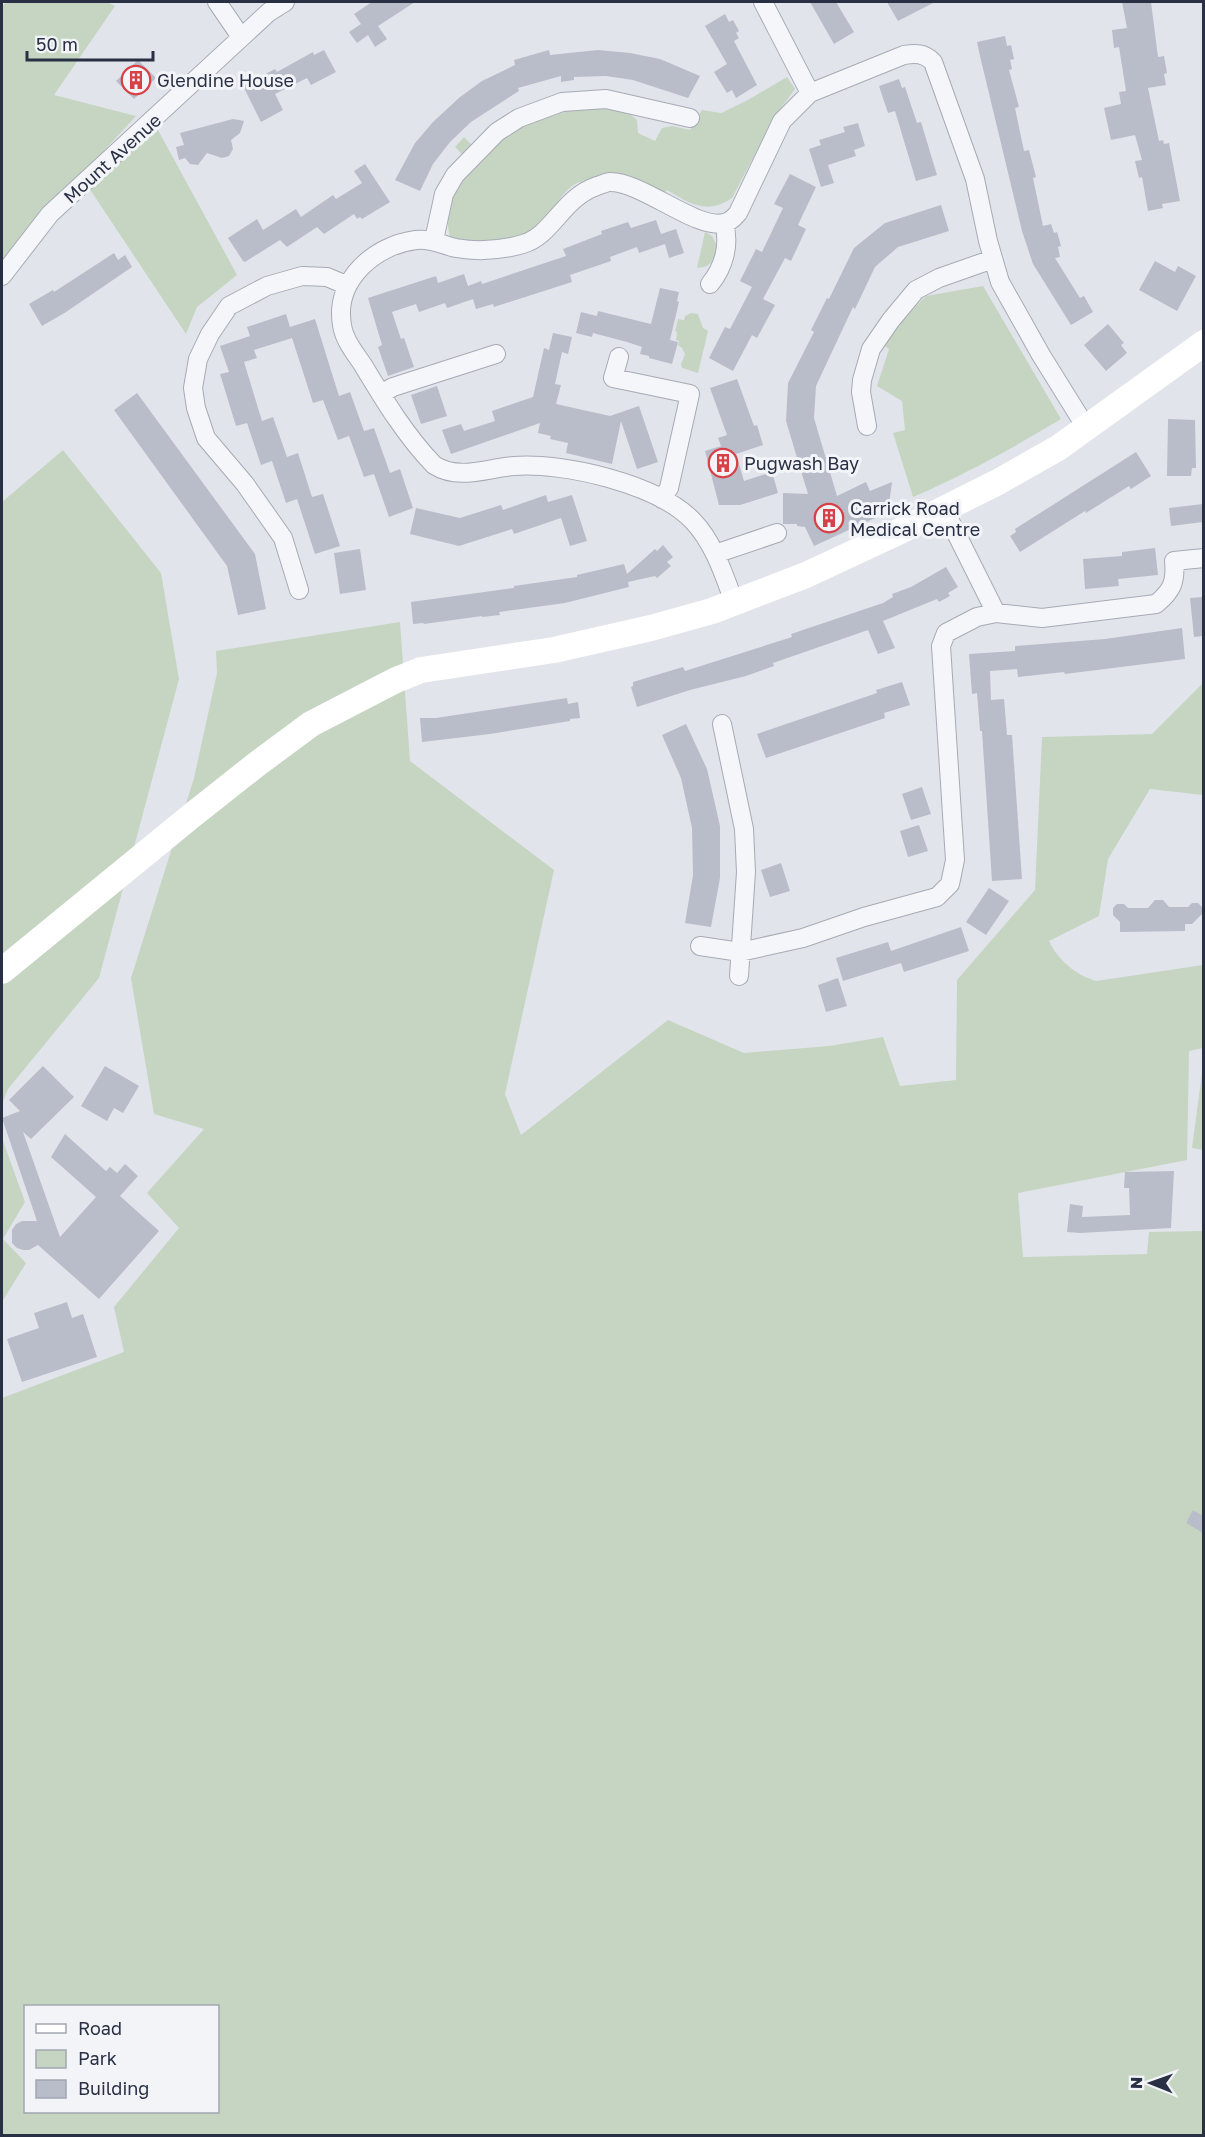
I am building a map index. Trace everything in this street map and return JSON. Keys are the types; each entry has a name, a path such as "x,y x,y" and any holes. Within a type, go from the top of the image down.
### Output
{"street":[{"path":"217,2 242,37"},
{"name":"Mount Avenue","path":"2,276 51,214 269,12 285,2"},
{"path":"763,2 810,93"},
{"path":"734,602 715,554 693,521 663,499 635,487 559,467 528,465 474,473 457,473 442,470 425,455 381,394 347,341 342,325 344,295 346,285 358,269 394,244 419,240 434,240 456,248 498,250 526,243 544,232 562,209 584,190 609,182 645,193 687,215 710,223 724,224 738,213 782,121 810,93 904,55 915,53 927,56 933,62 975,179 1000,282 1030,337 1087,429"},
{"path":"434,240 444,194 455,175 497,132 519,118 561,102 606,99 690,118"},
{"path":"710,284 721,269 727,245 724,224"},
{"path":"867,426 861,392 862,380 871,349 891,320 916,290 939,278 993,259"},
{"path":"299,590 283,538 245,484 206,438 196,408 193,388 198,360 210,334 230,306 267,286 302,276 327,277 346,285"},
{"path":"2,971 190,817 311,724 396,680 422,670 480,663 651,628 734,602 806,575 998,482 1087,429 1203,343"},
{"path":"381,394 393,387 496,354"},
{"path":"619,357 613,378 690,394 669,488 663,499"},
{"path":"944,509 996,613"},
{"path":"715,554 777,532"},
{"path":"700,946 740,952 803,938 937,897 950,884 954,860 941,646 946,633 977,617 996,613 1042,618 1156,604 1169,593 1175,572 1174,561 1203,558"},
{"path":"722,724 744,829 746,872 739,976"}],"green space":[{"path":"7,2 107,2 115,6 54,95 136,116 2,261 2,6"},
{"path":"787,77 795,89 775,116 732,198 723,203 706,207 699,206 667,190 663,195 619,185 585,182 577,183 568,189 543,223 516,240 492,245 469,242 450,236 449,209 457,183 484,153 533,119 573,110 596,108 617,110 633,116 637,120 638,133 655,141 662,128 672,126 690,130 702,110 721,113"},
{"path":"158,130 237,275 197,307 186,334 89,188"},
{"path":"464,137 473,146 464,156 455,147"},
{"path":"705,232 712,236 718,248 711,263 697,268"},
{"path":"983,286 1061,419 988,461 913,497 893,433 905,430 902,401 877,386 889,349 883,345 897,325 926,296"},
{"path":"691,313 698,314 703,328 708,331 698,373 682,368 681,364 685,354 678,345 679,341 676,340 677,332 675,331 678,319 684,320 685,316"},
{"path":"63,450 161,573 179,679 99,978 8,1089 2,1104 2,502"},
{"path":"400,622 410,761 554,870 505,1094 521,1135 668,1020 744,1053 829,1046 883,1037 900,1086 956,1080 957,980 1035,890 1042,737 1152,734 1203,683 1203,795 1150,789 1108,859 1099,916 1049,941 1068,966 1096,981 1203,965 1203,1048 1189,1051 1187,1160 1018,1193 1023,1257 1147,1254 1149,1232 1203,1231 1203,2135 2,2136 2,1398 124,1352 114,1307 179,1228 147,1193 204,1129 154,1114 131,978 194,778 217,673 216,651"},
{"path":"1203,1066 1203,1150 1192,1148"},
{"path":"2,1138 25,1202 3,1239 26,1263 2,1302"}],"building":[{"path":"372,2 415,2 378,26 387,39 375,47 368,35 357,43 349,32 361,24 354,14"},
{"path":"810,2 836,2 854,32 834,44"},
{"path":"887,2 935,2 898,21"},
{"path":"1122,2 1151,2 1158,57 1164,56 1167,73 1164,74 1166,85 1148,88 1159,141 1163,140 1164,144 1169,143 1180,201 1162,204 1163,208 1148,211 1142,177 1139,178 1135,161 1142,160 1135,135 1111,140 1104,108 1121,104 1119,92 1126,91 1119,47 1114,48 1112,30 1127,28"},
{"path":"725,14 729,22 733,20 739,31 736,33 739,38 734,41 757,85 736,98 732,90 727,93 714,72 727,64 705,26"},
{"path":"1005,36 1007,46 1011,45 1014,59 1010,60 1012,69 1009,70 1019,107 1015,108 1024,151 1029,150 1036,177 1033,178 1043,226 1051,224 1054,233 1057,232 1061,246 1058,247 1060,257 1055,258 1080,298 1084,296 1093,312 1071,325 1033,264 1022,231 980,56 977,42"},
{"path":"324,50 336,72 311,85 307,78 275,94 283,110 261,122 243,86 275,69 277,72 313,52 314,55"},
{"path":"549,50 550,55 598,50 630,53 660,59 700,76 688,98 633,80 606,76 574,77 574,80 561,82 561,76 518,88 519,91 471,122 450,142 433,164 420,191 395,180 415,143 433,122 460,97 482,81 515,65 514,60"},
{"name":"Glendine House","path":"138,60 156,78 134,99 116,81"},
{"path":"899,79 902,88 905,87 917,123 921,122 937,175 916,181 895,111 888,113 879,86"},
{"path":"233,119 244,121 240,133 231,140 233,149 229,156 222,158 207,153 198,165 190,164 185,158 179,160 176,147 184,145 180,133"},
{"path":"858,123 865,146 854,150 856,156 828,165 834,183 821,187 809,149 821,145 819,140 845,132 843,127"},
{"path":"365,164 390,202 362,219 360,217 357,219 354,214 324,234 317,227 287,247 280,240 245,262 243,261 228,238 257,219 263,230 296,209 301,217 333,195 336,199 362,183 354,171"},
{"path":"790,174 816,187 798,225 806,229 791,261 785,258 763,299 775,305 757,338 752,335 733,371 709,358 725,327 730,329 752,287 740,281 756,249 762,252 783,208 774,204"},
{"path":"941,205 949,231 898,247 875,267 855,309 853,307 816,386 814,418 837,496 866,482 870,491 892,482 888,512 814,546 805,527 797,526 797,524 783,524 783,493 808,494 786,421 788,383 814,332 811,330 854,248 885,223"},
{"path":"656,220 661,234 676,229 684,253 669,258 665,244 639,253 637,247 610,257 611,261 570,275 572,282 494,307 493,304 476,309 473,299 447,308 445,303 419,312 416,304 392,312 414,367 388,376 378,347 382,345 368,298 436,276 438,283 464,274 468,286 481,281 482,284 566,256 563,249 602,234 601,231 628,222 631,228"},
{"path":"114,253 118,260 125,255 132,267 42,326 29,304 53,290 54,292"},
{"path":"1155,261 1175,272 1178,266 1196,276 1177,311 1139,290"},
{"path":"660,288 679,292 677,301 679,302 670,340 678,342 672,364 640,354 642,347 627,342 593,333 592,337 576,333 581,312 597,316 598,311 651,324"},
{"path":"286,314 290,327 315,319 339,396 350,392 364,431 374,428 390,473 400,469 413,508 389,517 374,474 364,477 349,436 338,440 323,400 313,403 292,338 254,350 257,358 244,362 262,421 273,417 287,457 298,453 312,497 323,494 340,546 315,554 297,499 286,503 272,461 261,465 247,423 236,426 220,374 229,372 220,346 250,336 247,327"},
{"path":"1108,324 1124,343 1121,345 1127,353 1106,371 1084,345"},
{"path":"553,333 572,337 568,354 562,352 555,384 561,385 556,404 610,416 639,406 658,462 637,469 621,421 612,464 566,453 568,443 550,439 551,436 538,433 540,423 451,454 442,430 461,424 464,431 495,421 492,411 533,397 544,348 549,350"},
{"name":"Pugwash Bay","path":"737,379 763,445 736,454 744,481 772,472 778,493 740,505 719,505 705,451 721,446 718,438 727,435 710,388"},
{"path":"437,386 447,416 421,424 411,395"},
{"path":"137,393 255,554 266,609 238,615 227,566 114,410"},
{"path":"1168,419 1195,420 1196,468 1192,468 1191,476 1167,476"},
{"path":"1136,452 1151,476 1131,489 1129,486 1086,513 1085,511 1020,552 1010,536 1016,532 1015,529"},
{"path":"546,495 548,502 572,495 587,541 570,546 561,518 514,534 512,529 459,546 410,534 416,508 460,518 501,505 503,510"},
{"path":"1203,504 1203,522 1171,526 1169,508"},
{"path":"663,545 673,557 667,562 671,566 657,578 655,576 628,582 629,587 565,603 499,612 500,615 413,624 411,602 577,577 577,575 624,564 627,574 655,549 657,551"},
{"path":"1155,548 1158,575 1118,579 1119,586 1085,589 1083,559 1122,556 1122,552"},
{"path":"360,549 366,590 340,594 334,553"},
{"path":"946,567 958,587 948,593 950,596 883,621 895,648 878,654 868,630 773,663 774,666 746,676 690,690 637,707 631,687 633,682 683,667 685,671 792,637 791,634 883,603 893,597 892,594 911,587"},
{"path":"1203,597 1203,636 1194,637 1190,598"},
{"path":"1182,628 1185,659 1065,674 1064,672 1018,677 1017,669 990,671 991,700 1004,699 1007,735 1012,735 1022,879 992,881 982,731 980,731 977,693 972,694 969,654 1015,651 1015,646 1105,639"},
{"path":"902,682 910,705 884,713 885,718 766,758 757,734 877,693 876,690"},
{"path":"567,698 568,704 578,702 580,718 490,734 422,742 420,718 436,718"},
{"path":"686,724 707,769 720,826 720,878 711,927 685,923 693,875 692,828 681,778 662,735"},
{"path":"922,787 931,814 911,820 902,794"},
{"path":"919,825 928,851 908,857 900,831"},
{"path":"781,863 790,891 770,897 761,870"},
{"path":"989,888 1009,901 986,935 966,922"},
{"path":"1155,900 1163,900 1169,907 1188,907 1192,903 1198,903 1203,913 1192,924 1185,924 1185,931 1120,932 1120,922 1113,915 1113,908 1117,904 1124,904 1128,908 1148,908"},
{"path":"961,927 969,951 904,972 901,963 843,981 836,958 888,942 891,951"},
{"path":"838,978 847,1006 826,1012 818,985"},
{"path":"43,1066 74,1097 31,1139 23,1132 60,1237 96,1197 51,1157 65,1134 106,1171 110,1167 117,1173 125,1164 138,1176 120,1196 159,1231 99,1299 38,1245 29,1250 23,1250 12,1243 12,1230 16,1224 22,1221 37,1221 2,1118 20,1111 9,1100"},
{"path":"105,1066 139,1086 123,1113 114,1108 107,1121 81,1106"},
{"path":"1174,1171 1171,1228 1067,1232 1070,1204 1083,1206 1082,1217 1130,1215 1129,1188 1124,1188 1125,1172"},
{"path":"67,1302 72,1318 83,1314 97,1357 22,1382 7,1339 39,1328 34,1313"},
{"path":"1193,1510 1203,1516 1203,1533 1186,1523"}],"place":[{"name":"Glendine House","path":"136,80"},
{"name":"Pugwash Bay","path":"723,463"},
{"name":"Carrick Road Medical Centre","path":"829,518"}]}
